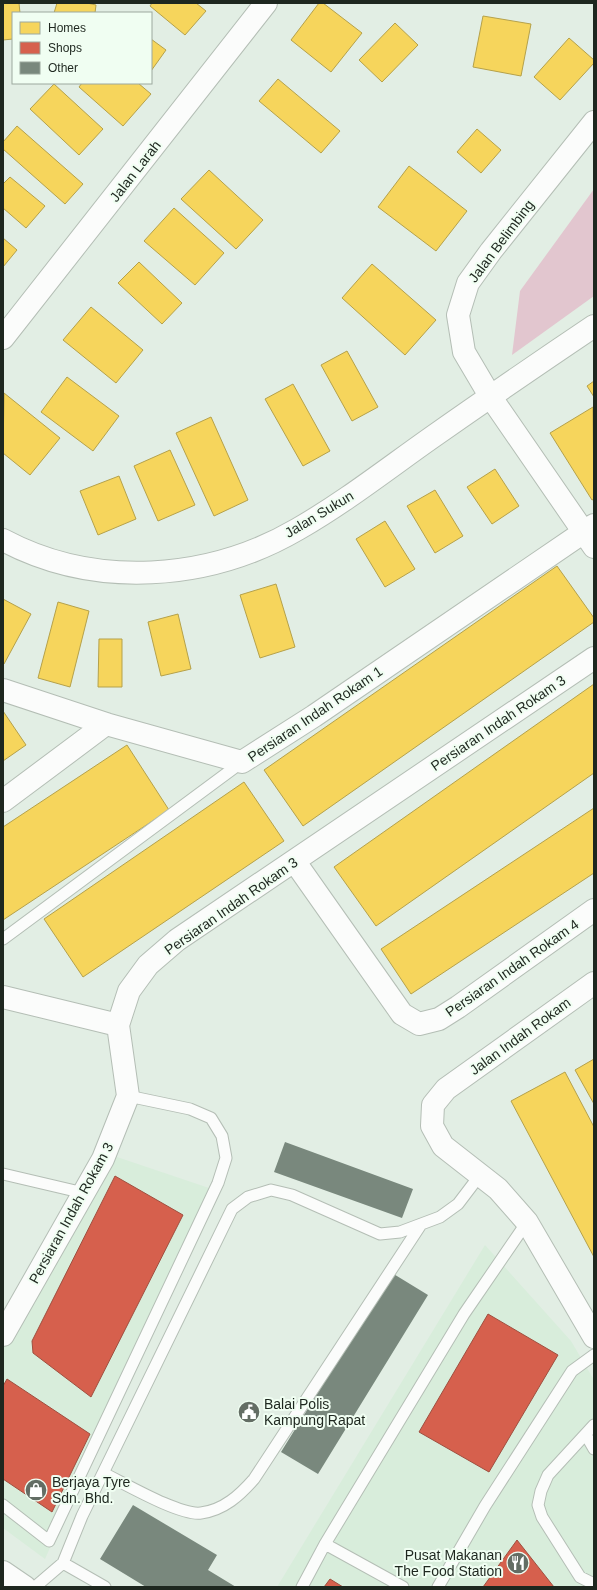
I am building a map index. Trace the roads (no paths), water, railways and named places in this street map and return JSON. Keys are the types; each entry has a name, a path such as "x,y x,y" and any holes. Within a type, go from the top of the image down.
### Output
{"main road":[{"name":"Jalan Larah","path":"3,338 266,3"},
{"name":"Jalan Belimbing","path":"591,535 490,396 464,352 458,315 468,284 491,251 594,122"},
{"name":"Jalan Sukun","path":"3,540 25,551 81,569 134,573 191,569 246,554 297,530 342,502 490,396 594,326"},
{"name":"Persiaran Indah Rokam 1","path":"3,690 106,724 242,762 591,535"},
{"name":"Persiaran Indah Rokam 3","path":"3,1335 104,1159 128,1096 118,1025 129,990 148,964 177,940 295,862 594,658"},
{"path":"3,801 106,724"},
{"name":"Persiaran Indah Rokam 4","path":"295,862 402,1014 418,1024 439,1019 458,1007 594,910"},
{"name":"Jalan Indah Rokam","path":"594,984 446,1089 433,1105 432,1126 443,1146 498,1189 527,1222 594,1337"},
{"path":"3,997 118,1025"},
{"path":"3,1572 25,1587"},
{"path":"3,1582 8,1587"}],"lane":[{"path":"3,939 242,762"},
{"path":"3,1505 49,1541 218,1182 226,1158 222,1136 211,1118 190,1109 128,1096"},
{"path":"3,1174 84,1192"},
{"path":"35,1587 63,1563 82,1516 232,1208 248,1197 271,1190 292,1195 380,1234 400,1232 420,1226 440,1217 458,1204 480,1175"},
{"path":"302,1587 326,1544 464,1314 527,1222"},
{"path":"103,1473 182,1511 200,1513 219,1508 237,1497 254,1479 420,1226"},
{"path":"438,1587 485,1506 572,1371 594,1355"},
{"path":"594,1425 548,1475 540,1491 538,1505 542,1518 580,1577 594,1584"},
{"path":"586,1435 594,1449"},
{"path":"326,1544 403,1587"},
{"path":"63,1563 104,1587"}],"place":[{"name":"Balai Polis Kampung Rapat","path":"249,1412"},
{"name":"Berjaya Tyre Sdn. Bhd.","path":"36,1490"},
{"name":"Pusat Makanan The Food Station","path":"518,1563"}]}
